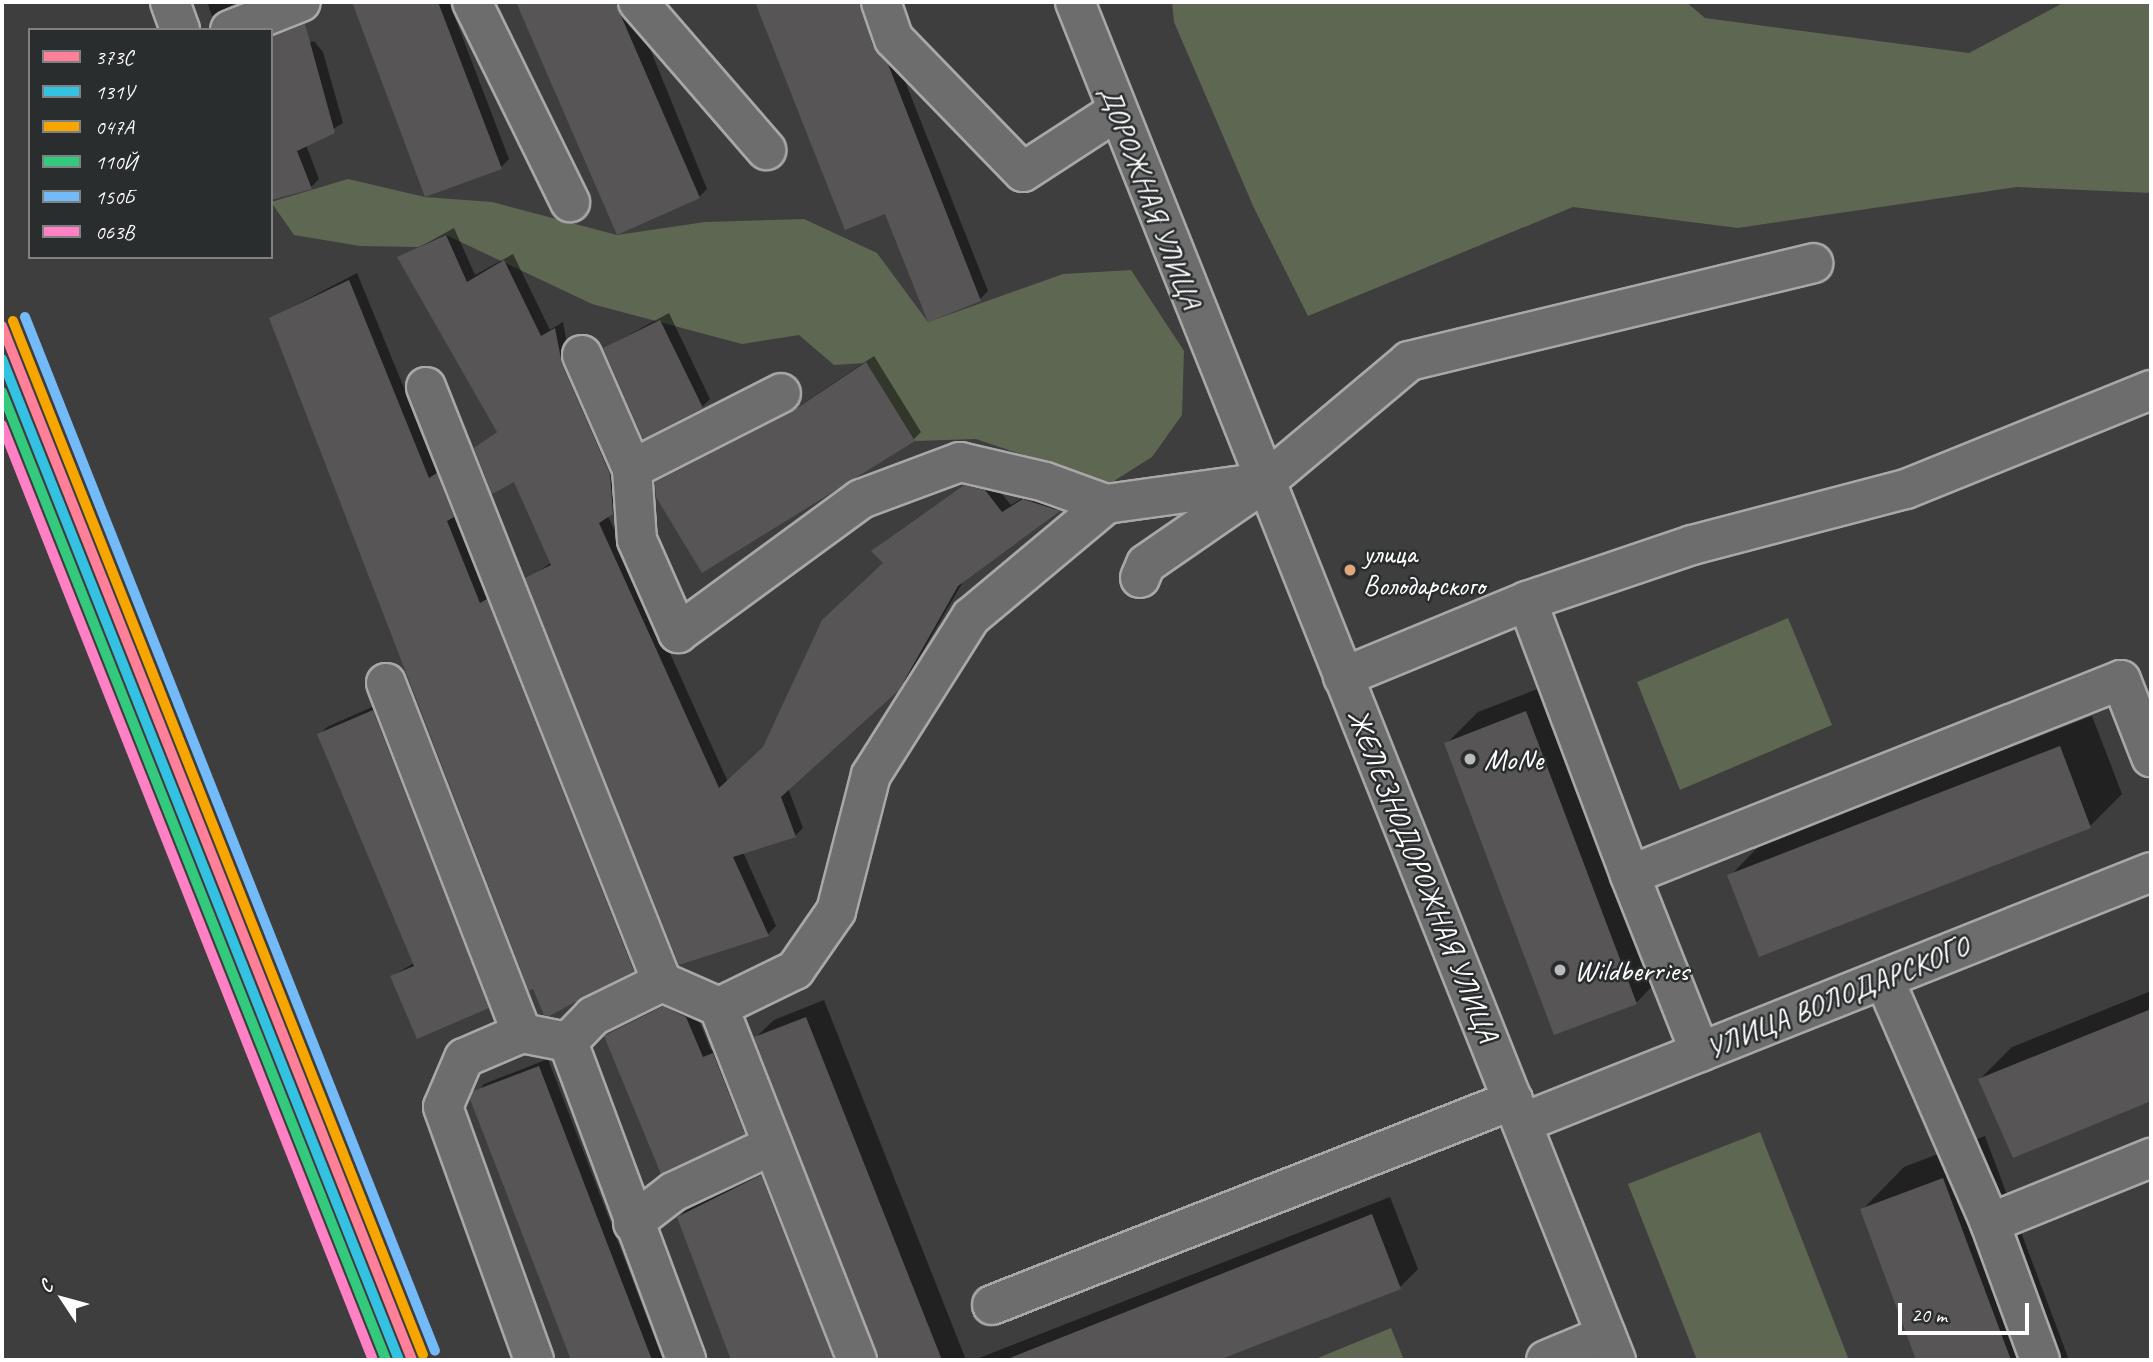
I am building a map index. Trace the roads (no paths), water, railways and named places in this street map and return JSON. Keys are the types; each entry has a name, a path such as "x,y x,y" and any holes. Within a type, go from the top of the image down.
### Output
{"main road":[{"path":"170,2 179,28"},
{"path":"235,28 301,2"},
{"path":"472,2 570,202"},
{"path":"638,2 765,150"},
{"path":"881,2 894,39 1023,172 1118,111"},
{"name":"ДОРОЖНАЯ УЛИЦА","path":"1075,2 1227,391"},
{"path":"1140,578 1146,564 1265,482 1409,361 1813,263"},
{"path":"582,355 632,469 637,540 678,634 861,499 960,462 1045,482 1106,504 1265,482"},
{"path":"426,387 662,982 719,1007 857,1360"},
{"path":"1343,677 1527,601 1692,545 1906,489 2151,390"},
{"name":"ЖЕЛЕЗНОДОРОЖНАЯ УЛИЦА","path":"1227,391 1611,1348"},
{"path":"632,469 781,393"},
{"path":"719,1007 794,970 836,911 871,775 971,617 1106,504"},
{"path":"1527,601 1700,1052"},
{"path":"1630,875 2136,674 2151,757"},
{"path":"386,683 523,1032"},
{"name":"УЛИЦА ВОЛОДАРСКОГО","path":"992,1305 1517,1112 1700,1052 2151,872"},
{"path":"1884,979 1990,1223 2040,1360"},
{"path":"568,1042 593,1016 662,982"},
{"path":"534,1360 443,1107 464,1058 523,1032 568,1042"},
{"path":"568,1042 686,1360"},
{"path":"634,1223 673,1192 773,1146"},
{"path":"1990,1223 2151,1158"},
{"path":"1546,1360 1611,1348"}],"place":[{"name":"улица Володарского","path":"1350,570"},
{"name":"MoNe","path":"1470,759"},
{"name":"Wildberries","path":"1560,970"}]}
